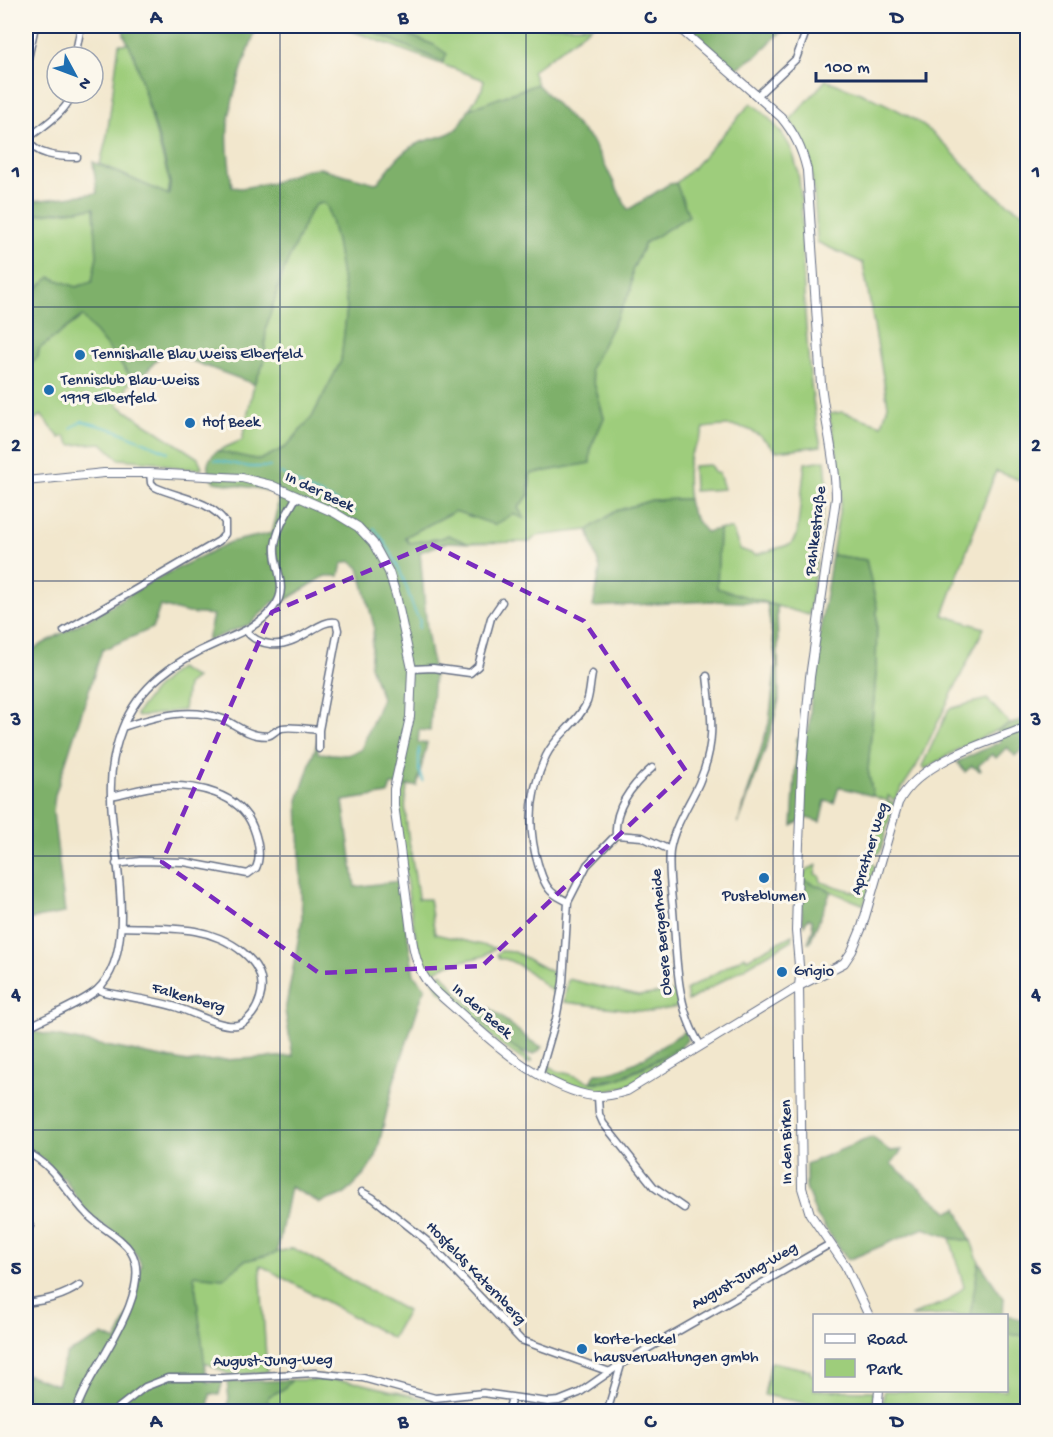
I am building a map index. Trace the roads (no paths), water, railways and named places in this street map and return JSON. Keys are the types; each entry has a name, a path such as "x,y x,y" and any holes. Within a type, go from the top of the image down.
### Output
{"street":[{"path":"26,68 35,26"},
{"path":"77,45 81,26"},
{"name":"Pahlkestraße","path":"677,26 781,117 792,130 802,150 807,170 823,401 836,472 836,498 810,677 802,767 796,895 799,986"},
{"path":"757,96 796,59 808,26"},
{"path":"67,105 26,139 34,148 54,157 77,157"},
{"name":"In der Beek","path":"26,481 104,473 242,477 271,485 347,519 373,543 392,582 412,669 411,717 394,789 394,805 410,926 417,961 434,989 493,1042 540,1074 565,1087 598,1097 627,1091 799,986"},
{"path":"64,631 219,541 225,534 225,522 217,513 202,503 154,487 150,473"},
{"path":"28,1027 98,989 115,957 122,927 111,796 113,766 123,727 139,699 166,669 192,653 246,631 269,612 281,595 281,580 275,555 281,525 297,496"},
{"path":"412,669 433,668 469,673 475,670 490,618 502,602"},
{"path":"246,631 256,640 279,645 296,641 330,621 336,622 338,630 319,730 319,748"},
{"path":"568,902 549,890 543,881 531,831 531,807 535,787 546,756 552,744 582,711 587,701 592,674"},
{"name":"Obere Bergerheide","path":"701,1046 690,1027 680,992 670,879 670,850 674,833 699,783 711,744 713,726 707,676"},
{"path":"123,727 162,715 182,713 213,716 231,722 251,734 270,736 282,728 319,730"},
{"name":"Aprather Weg","path":"799,986 838,967 844,963 852,951 862,927 898,803 904,792 939,764 980,745 1028,727"},
{"path":"616,835 615,826 621,805 640,778 652,768"},
{"path":"111,796 161,786 198,789 214,794 237,804 247,814 256,834 260,854 256,868 248,874 184,862 140,861 117,864"},
{"path":"540,1074 556,1019 563,982 568,902 586,865 616,835 642,837 670,850"},
{"name":"Falkenberg","path":"98,989 175,1007 231,1025 246,1020 258,1004 262,986 258,968 225,941 197,932 122,927"},
{"name":"In den Birken","path":"799,986 802,1188 810,1214 845,1265 868,1314"},
{"path":"598,1097 599,1114 603,1123 654,1187 684,1208"},
{"path":"26,1152 43,1162 88,1216 123,1242 137,1265 126,1314 75,1412"},
{"name":"Hosfelds Katernberg","path":"362,1192 373,1198 427,1241 521,1340 610,1372"},
{"name":"August-Jung-Weg","path":"113,1412 145,1387 164,1379 186,1377 224,1378 328,1374 363,1378 435,1398 483,1393 548,1402 559,1401 579,1393 621,1364 830,1244"},
{"path":"26,1303 52,1299 80,1285"},
{"path":"607,1412 621,1364"},
{"path":"877,1412 879,1392"},
{"path":"508,1412 512,1397"}],"waterway":[{"path":"71,428 82,421 115,430 168,452"},
{"path":"215,460 250,467 270,467"},
{"path":"281,473 305,488 355,512"},
{"path":"374,528 389,548 400,570 420,621 419,628"},
{"path":"419,748 419,771 423,781"}],"place":[{"name":"Tennishalle Blau Weiss Elberfeld","path":"80,355"},
{"name":"Tennisclub Blau-Weiss 1919 Elberfeld","path":"49,390"},
{"name":"Hof Beek","path":"190,423"},
{"name":"Pusteblumen","path":"764,878"},
{"name":"Grigio","path":"782,972"},
{"name":"korte-heckel hausverwaltungen gmbh","path":"582,1349"}]}
